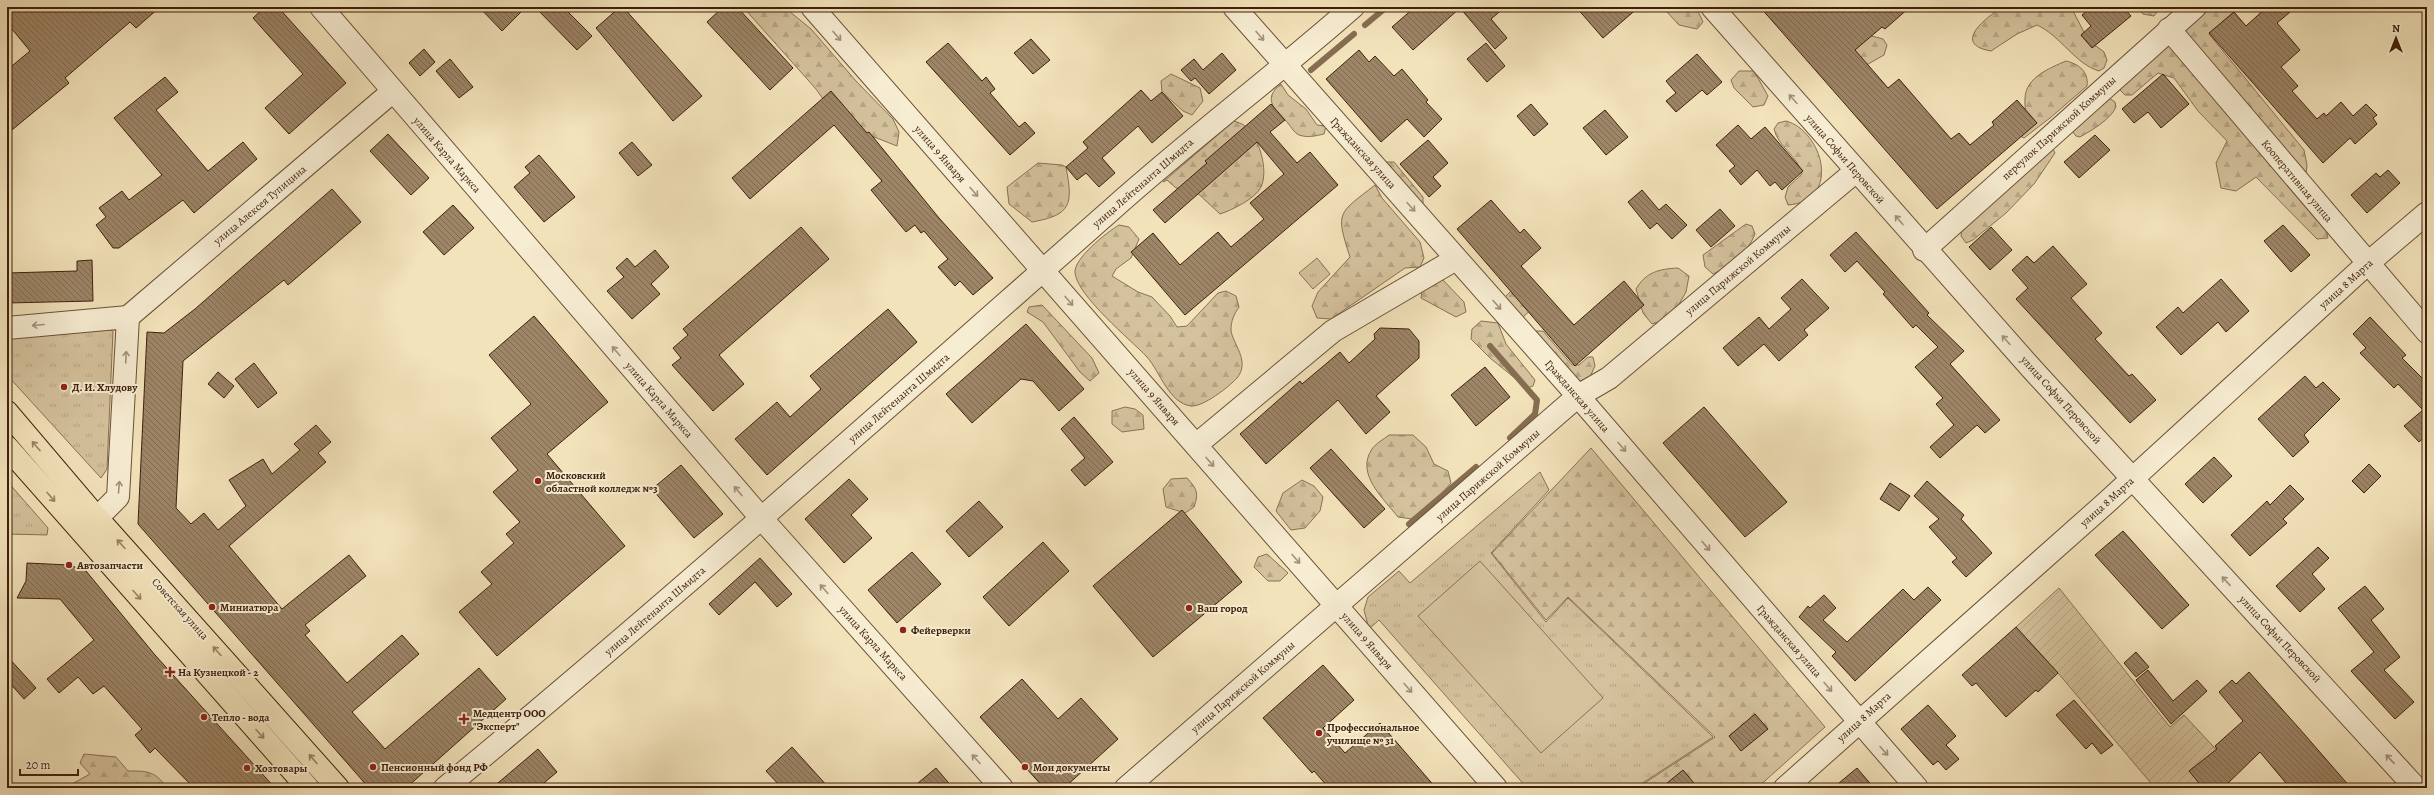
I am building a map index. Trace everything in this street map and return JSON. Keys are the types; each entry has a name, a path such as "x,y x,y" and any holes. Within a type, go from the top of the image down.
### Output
{"main road":[{"name":"Советская улица","path":"7,412 97,518 338,788"},
{"name":"Советская улица","path":"7,447 308,788"}],"street":[{"name":"улица Карла Маркса","path":"321,7 392,92 762,519 1002,788"},
{"name":"улица 9 Января","path":"812,7 1496,788"},
{"name":"Гражданская улица","path":"1234,7 1578,396 1858,722 1917,788"},
{"name":"улица Лейтенанта Шмидта","path":"445,788 544,707 762,519 1110,211 1353,7"},
{"name":"улица Софьи Перовской","path":"1712,7 1924,250 2416,788"},
{"name":"переулок Парижской Коммуны","path":"1924,250 2195,7"},
{"name":"Кооперативная улица","path":"2169,29 2367,264 2427,332"},
{"name":"улица Алексея Тупицина","path":"128,317 392,92"},
{"name":"улица Парижской Коммуны","path":"1126,788 1578,396 1609,378 1856,171"},
{"name":"улица 8 Марта","path":"1785,788 2132,478 2367,264 2427,213"},
{"path":"1196,445 1333,331 1456,259"},
{"path":"7,328 128,317 118,497 97,518"}],"green space":[{"path":"743,7 784,7 811,29 856,81 893,119 899,132 897,146 841,124 816,89"},
{"path":"1667,7 1696,7 1703,22 1697,29 1679,25 1667,12"},
{"path":"2002,7 2071,7 2088,40 2104,52 2107,60 2104,68 2099,71 2090,67 2075,56 2046,30 2037,25 2017,34 1991,51 1979,48 1974,43 1973,37 1976,30"},
{"path":"2137,7 2160,7 2154,16 2143,14"},
{"path":"2203,7 2239,7 2209,34 2304,150 2307,165 2305,184 2325,222 2328,238 2317,239 2256,177 2236,191 2221,188 2216,163 2227,141 2198,111 2174,78 2158,73 2132,95 2125,95 2120,90 2121,79 2180,35"},
{"path":"1868,35 1883,39 1887,45 1884,55 1840,80 1834,63"},
{"path":"2066,61 2075,64 2082,69 2085,73 2087,86 2024,138 2020,136 2026,121 2025,98 2026,91 2030,84 2046,70"},
{"path":"1739,71 1754,71 1768,96 1764,105 1753,107 1734,88 1731,80"},
{"path":"1171,74 1200,88 1203,101 1192,115 1183,111 1162,92 1161,81"},
{"path":"1281,84 1288,95 1306,109 1317,125 1326,126 1324,134 1308,137 1299,135 1277,112 1271,98 1272,94"},
{"path":"2109,98 2115,102 2116,107 2110,116 2080,137 2076,136 2072,131"},
{"path":"1234,121 1245,126 1255,138 1263,163 1263,180 1261,187 1249,200 1220,214 1192,188 1176,188 1167,180 1163,182"},
{"path":"1786,121 1799,127 1810,138 1817,151 1821,165 1821,179 1816,192 1805,201 1788,205 1785,197 1788,187 1802,174 1796,162 1776,135 1774,129 1778,123"},
{"path":"2048,148 2053,149 2055,153 2034,184 2006,213 1973,240 1966,243 1961,236 1962,228"},
{"path":"1383,162 1394,162 1423,197 1423,208"},
{"path":"1038,163 1062,165 1066,167 1069,199 1067,206 1055,216 1032,222 1009,204 1007,187"},
{"path":"1375,185 1382,198 1420,242 1424,258 1420,267 1405,268 1331,319 1317,318 1312,306 1318,292 1350,257 1342,230 1343,215 1353,202"},
{"path":"1746,224 1752,226 1755,234 1752,241 1733,263 1713,274 1705,267 1703,255"},
{"path":"1119,225 1129,227 1139,239 1131,258 1116,269 1112,276 1138,292 1152,297 1170,316 1177,327 1187,326 1218,293 1226,291 1236,296 1239,307 1233,318 1231,330 1242,359 1241,372 1228,386 1209,400 1191,406 1183,404 1177,399 1166,386 1147,357 1106,317 1085,294 1078,283 1075,273 1079,261 1092,246"},
{"path":"1317,258 1330,274 1313,289 1299,273"},
{"path":"1678,268 1689,276 1686,292 1671,318 1652,324 1643,313 1636,289 1644,279 1654,272"},
{"path":"1442,279 1464,302 1466,312 1456,317 1421,298 1423,282"},
{"path":"1522,280 1540,301 1520,320 1505,297"},
{"path":"1042,305 1092,358 1099,373 1090,381 1080,372 1043,322 1027,312 1029,307"},
{"path":"1481,321 1498,323 1506,344 1535,380 1533,386 1527,388 1490,358 1471,339 1472,329"},
{"path":"104,328 113,331 107,469 101,478 7,375 7,337"},
{"path":"1535,331 1543,331 1572,365 1579,365 1588,357 1593,357 1595,366 1590,377 1577,383"},
{"path":"1125,407 1135,409 1143,415 1144,429 1122,432 1112,424 1112,411"},
{"path":"1389,435 1413,435 1426,447 1434,464 1448,471 1451,483 1427,510 1412,519 1398,517 1373,486 1369,477 1367,468 1368,458 1372,449 1377,443"},
{"path":"1591,448 1825,727 1757,788 1637,788 1715,737 1568,597 1546,620 1492,553"},
{"path":"1540,472 1549,490 1491,553 1546,622 1568,598 1713,737 1635,788 1527,788 1379,620 1369,629 1364,610 1368,597 1399,571 1410,583"},
{"path":"1187,478 1195,488 1197,495 1194,507 1185,513 1166,507 1163,489 1171,479"},
{"path":"1302,480 1314,486 1323,497 1320,511 1305,528 1291,530 1276,511 1283,493"},
{"path":"7,481 48,528 47,535 7,534"},
{"path":"1267,554 1288,573 1280,581 1268,581 1254,567 1258,557"},
{"path":"1480,561 1603,698 1541,753 1418,616"},
{"path":"2059,588 2170,727 2184,715 2225,759 2192,788 2155,788 2058,673 2016,627"},
{"path":"84,754 116,757 128,771 141,771 155,775 167,788 72,788 72,784 90,774 80,763"}],"building":[{"path":"7,7 160,7 136,28 130,22 65,78 69,83 7,134 7,70 30,51 7,23"},
{"path":"265,7 278,7 346,83 289,134 265,108 303,74 253,18"},
{"path":"479,7 526,7 502,31"},
{"path":"535,7 563,7 592,36 577,50"},
{"path":"620,7 623,7 702,96 673,121 596,28"},
{"path":"723,7 737,7 793,68 770,90 707,22"},
{"path":"1415,7 1505,7 1491,19 1507,38 1495,49 1460,8 1413,50 1392,27"},
{"path":"1576,7 1639,7 1603,38"},
{"path":"1760,7 1910,7 1885,29 1882,27 1855,50 1888,88 1899,79 1951,139 1959,133 1970,145 1994,125 1992,122 2017,100 2037,123 1937,209"},
{"path":"2092,7 2123,7 2131,16 2092,48 2081,35 2091,26 2082,15"},
{"path":"2267,7 2296,7 2277,23 2300,50 2281,67 2298,86 2292,91 2317,119 2324,113 2326,116 2341,102 2353,116 2366,104 2377,115 2373,118 2377,124 2355,144 2350,138 2323,163 2209,33 2234,12 2246,26"},
{"path":"1031,39 1050,60 1033,74 1014,53"},
{"path":"948,43 982,81 986,77 995,89 990,93 1019,127 1025,122 1035,133 1010,155 926,62"},
{"path":"1486,43 1505,66 1487,82 1467,59"},
{"path":"424,49 435,62 420,76 409,63"},
{"path":"1359,50 1369,62 1375,56 1394,76 1402,69 1428,100 1426,102 1442,119 1424,137 1407,119 1381,142 1326,79"},
{"path":"1222,53 1236,70 1209,94 1195,78 1191,81 1181,70 1194,59 1203,70"},
{"path":"1697,54 1722,82 1707,95 1702,90 1676,112 1666,101 1676,93 1666,81"},
{"path":"450,59 473,87 459,98 436,71"},
{"path":"2163,74 2189,104 2161,128 2148,112 2134,123 2122,109"},
{"path":"165,77 178,92 156,110 208,171 243,142 257,159 194,213 183,200 119,248 113,248 96,225 106,217 99,208 122,191 129,200 162,175 114,118"},
{"path":"1141,90 1151,101 1162,92 1183,116 1152,143 1138,126 1102,158 1115,173 1099,187 1086,173 1077,180 1066,167 1088,148 1083,142"},
{"path":"831,91 867,133 869,132 939,218 993,278 973,295 960,281 955,286 938,267 948,259 924,231 921,233 915,225 906,232 871,190 882,181 834,125 750,199 732,178"},
{"path":"1271,104 1285,120 1270,132 1297,163 1310,152 1338,185 1185,315 1131,252 1153,233 1180,265 1218,232 1231,247 1264,219 1250,203 1284,174 1257,142 1165,223 1153,210 1207,163 1205,161"},
{"path":"1531,104 1548,124 1534,136 1517,116"},
{"path":"1605,110 1628,137 1606,155 1583,128"},
{"path":"1738,125 1751,139 1765,127 1803,171 1782,190 1775,182 1770,186 1757,170 1741,185 1729,171 1735,166 1716,145"},
{"path":"388,134 429,178 411,195 370,151"},
{"path":"2095,135 2110,150 2079,178 2064,162"},
{"path":"1428,140 1448,163 1433,177 1441,186 1429,197 1400,164"},
{"path":"632,142 652,165 638,176 619,153"},
{"path":"539,155 575,197 544,222 514,187 530,173 525,167"},
{"path":"2388,170 2400,183 2367,213 2351,195 2376,173 2380,177"},
{"path":"332,189 361,222 288,285 284,280 183,361 176,508 191,524 204,513 218,530 246,506 229,480 263,459 272,474 300,450 294,444 316,425 331,442 318,453 326,462 229,546 282,609 349,555 366,576 305,625 310,631 305,635 347,683 402,635 419,654 352,712 385,749 479,668 506,699 406,788 369,788 138,524 147,332 164,333 195,309"},
{"path":"1642,190 1659,210 1666,204 1687,225 1672,239 1657,223 1650,229 1628,202"},
{"path":"1491,200 1520,233 1524,229 1541,248 1521,266 1574,325 1624,281 1644,305 1575,366 1457,229"},
{"path":"453,205 474,228 444,255 423,232"},
{"path":"1720,209 1735,226 1711,247 1696,230"},
{"path":"2283,225 2310,255 2291,272 2264,241"},
{"path":"801,227 829,259 719,355 744,384 713,411 672,365 681,358 673,348 688,335 683,329"},
{"path":"1991,227 2012,250 1990,270 1969,247"},
{"path":"1856,232 1929,313 1927,315 1964,351 1950,364 2000,420 1985,433 1977,425 1940,458 1930,447 1954,425 1936,404 1943,398 1915,367 1938,347 1916,325 1913,328 1883,294 1885,292 1857,261 1845,272 1830,255"},
{"path":"2053,246 2087,284 2071,298 2102,333 2095,339 2129,376 2132,374 2156,400 2130,423 2016,299 2028,288 2012,270 2027,256 2034,263"},
{"path":"655,250 669,267 651,284 660,294 632,319 607,291 624,277 616,268 627,258 635,267"},
{"path":"92,260 93,301 7,303 7,273 77,271 77,261"},
{"path":"1802,279 1829,308 1804,330 1808,335 1779,361 1764,344 1738,366 1723,348 1759,317 1769,329 1791,309 1781,298"},
{"path":"2221,279 2249,311 2226,332 2218,322 2181,355 2156,327 2178,307 2183,313"},
{"path":"888,309 917,342 767,475 735,439 777,402 790,417 821,389 810,376"},
{"name":"Московский областной колледж №3","path":"534,316 608,402 547,454 625,546 497,656 459,612 492,584 481,572 514,543 506,534 520,522 493,492 518,470 491,438 531,404 489,355"},
{"path":"2370,317 2406,355 2402,358 2427,383 2427,435 2419,442 2404,426 2423,410 2398,384 2394,388 2360,353 2366,348 2353,334"},
{"path":"1026,324 1084,389 1059,411 1033,381 1021,379 972,423 946,394"},
{"path":"1380,328 1409,329 1419,341 1419,358 1376,396 1390,412 1366,434 1338,400 1266,464 1240,434 1300,381 1302,384 1340,352 1349,363 1375,339 1374,334"},
{"path":"254,363 277,393 258,408 235,379"},
{"path":"1485,367 1510,397 1476,426 1451,395"},
{"path":"218,372 234,386 224,398 208,384"},
{"path":"2305,376 2316,388 2323,382 2340,399 2304,435 2309,442 2293,457 2258,419"},
{"path":"1704,407 1787,502 1745,537 1663,443"},
{"path":"1074,417 1113,462 1085,486 1071,470 1085,458 1061,429"},
{"path":"1331,449 1385,509 1364,528 1310,468"},
{"path":"2214,457 2232,476 2203,503 2185,484"},
{"path":"2369,464 2381,476 2364,493 2352,481"},
{"path":"681,465 723,514 694,538 652,489"},
{"path":"849,479 868,499 851,515 872,538 844,563 805,519"},
{"path":"1927,481 1964,515 1961,519 1992,553 1966,577 1952,562 1957,558 1929,527 1939,519 1914,496"},
{"path":"1890,483 1910,496 1899,511 1880,499"},
{"path":"2290,485 2304,499 2283,519 2287,523 2250,556 2231,535 2267,501 2270,505"},
{"path":"979,501 1003,527 969,557 946,531"},
{"path":"1182,510 1242,582 1153,657 1093,586"},
{"path":"2123,531 2189,605 2162,629 2095,555"},
{"path":"1043,542 1069,571 1009,626 983,597"},
{"path":"2318,547 2329,558 2312,574 2325,589 2300,612 2276,586"},
{"path":"912,552 941,584 897,623 868,590"},
{"path":"760,558 792,594 777,607 755,582 719,615 709,604"},
{"path":"27,563 69,565 86,571 155,655 275,788 194,788 155,748 150,753 135,735 142,729 104,686 93,694 78,677 59,693 47,679 94,640 60,599 17,598 26,581"},
{"path":"2365,586 2384,609 2371,620 2400,657 2384,670 2414,702 2395,719 2351,671 2374,652 2338,608"},
{"path":"1928,587 1941,600 1855,681 1832,656 1836,652 1799,617 1808,606 1810,608 1824,595 1836,608 1823,620 1847,642 1903,589 1914,600"},
{"path":"2016,627 2058,673 2038,692 2036,690 2006,717 1976,683 1972,686 1962,675"},
{"path":"2136,652 2149,667 2136,677 2124,663"},
{"path":"7,656 36,688 24,699 7,680"},
{"path":"1323,665 1354,700 1323,728 1345,753 1380,723 1436,788 1329,788 1314,771 1312,773 1263,718"},
{"path":"2148,670 2173,701 2197,680 2207,691 2171,724 2136,680"},
{"path":"2249,672 2351,788 2290,788 2260,752 2223,788 2203,788 2189,771 2217,749 2215,746 2243,721 2219,692 2232,680 2236,684"},
{"path":"1022,679 1058,719 1081,698 1118,739 1064,788 1044,788 980,717"},
{"path":"2074,700 2113,745 2101,754 2092,743 2086,749 2056,715"},
{"path":"1928,705 1956,736 1946,745 1959,759 1946,770 1938,761 1933,765 1901,729"},
{"path":"1755,714 1768,729 1741,751 1729,736"},
{"path":"792,747 829,788 782,788 766,771"},
{"path":"538,749 557,772 538,788 492,788"},
{"path":"936,768 953,788 912,788"},
{"path":"1857,768 1874,788 1833,788"},
{"path":"1683,770 1698,788 1661,788"}],"waterway":[{"path":"1365,25 1383,10"},
{"path":"1311,70 1354,34"},
{"path":"1490,346 1537,400 1535,414 1510,438"},
{"path":"1409,524 1476,467"}],"place":[{"name":"Д. И. Хлудову","path":"64,387"},
{"name":"Московский областной колледж №3","path":"538,481"},
{"name":"Автозапчасти","path":"69,565"},
{"name":"Миниатюра","path":"212,607"},
{"name":"Ваш город","path":"1189,608"},
{"name":"Фейерверки","path":"903,630"},
{"name":"На Кузнецкой - 2","path":"170,672"},
{"name":"Тепло - вода","path":"204,717"},
{"name":"Медцентр ООО \"Эксперт\"","path":"464,719"},
{"name":"Профессиональное училище № 31","path":"1319,733"},
{"name":"Пенсионный фонд РФ","path":"373,767"},
{"name":"Мои документы","path":"1025,767"},
{"name":"Хозтовары","path":"247,768"}]}
